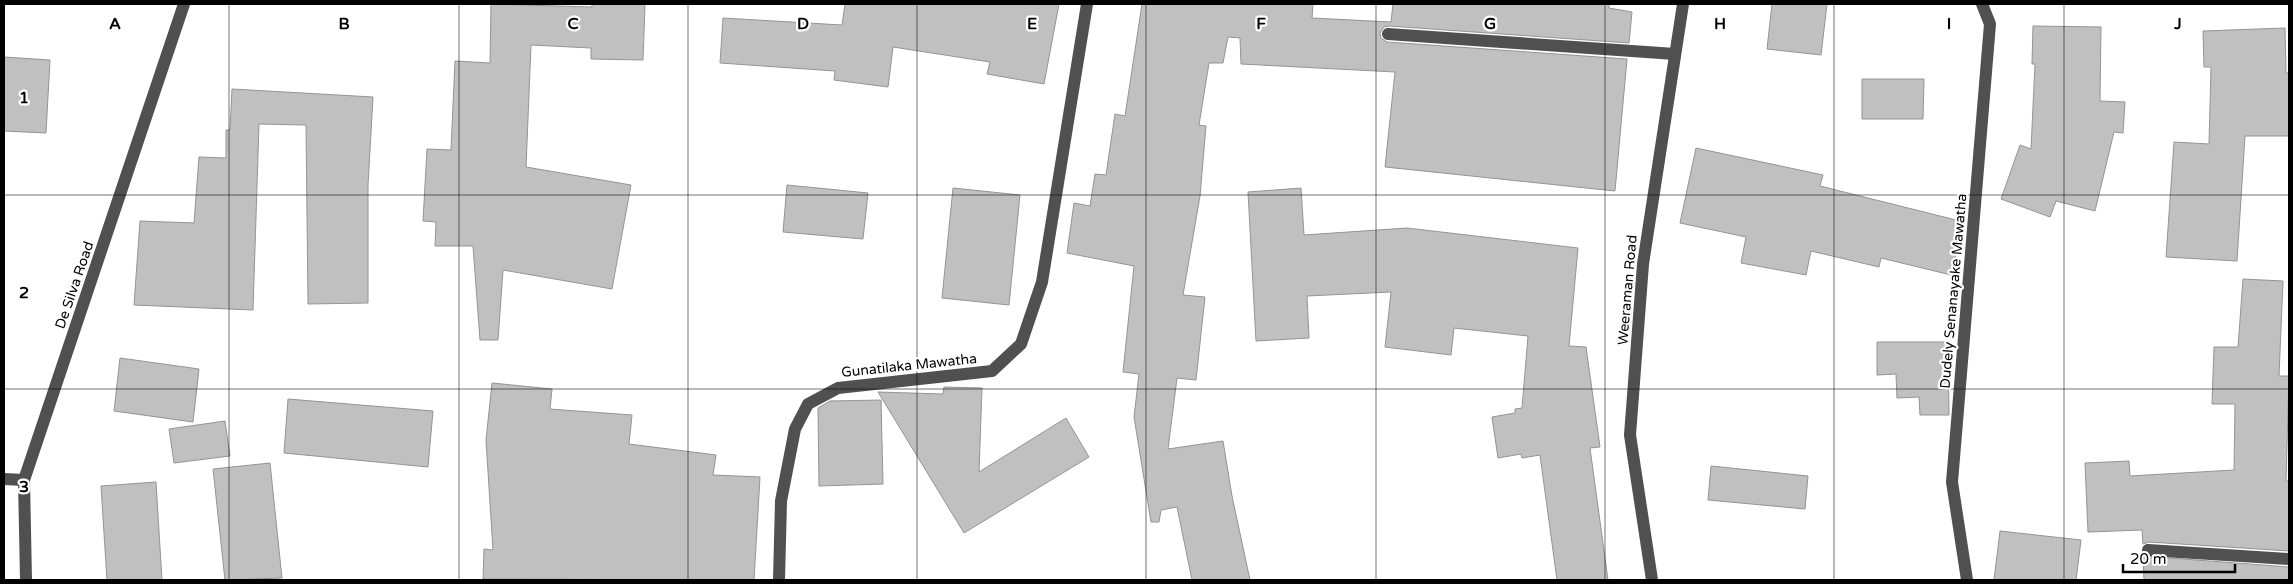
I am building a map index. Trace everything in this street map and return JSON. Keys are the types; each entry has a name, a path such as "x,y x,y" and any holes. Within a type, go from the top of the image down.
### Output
{"street":[{"name":"De Silva Road","path":"26,580 24,480 184,4"},
{"name":"Gunatilaka Mawatha","path":"779,580 781,501 795,429 808,404 838,388 992,371 1022,344 1042,282 1088,4"},
{"name":"Weeraman Road","path":"1652,580 1630,435 1643,264 1683,4"},
{"name":"Dudely Senanayake Mawatha","path":"1967,580 1952,482 1990,24 1982,4"},
{"path":"1388,34 1675,54"},
{"path":"4,479 24,480"},
{"path":"2148,550 2289,559"}],"building":[{"path":"491,4 592,7 592,4 645,4 643,60 591,59 591,48 531,45 526,167 631,185 612,289 503,270 498,340 480,340 473,246 435,246 436,222 423,221 427,149 451,150 455,61 490,63"},
{"path":"845,4 1059,4 1044,84 987,74 990,62 893,47 888,87 834,80 835,71 720,63 723,18 842,25"},
{"path":"1142,4 1313,4 1312,18 1391,22 1393,4 1609,4 1609,8 1632,12 1629,43 1389,26 1384,27 1380,33 1381,38 1387,42 1627,59 1615,191 1385,167 1395,72 1241,64 1240,38 1228,37 1223,63 1209,63 1199,125 1206,126 1200,196 1183,295 1205,297 1196,380 1177,378 1168,449 1223,441 1232,496 1250,580 1192,580 1177,507 1161,510 1159,522 1151,522 1134,417 1139,374 1123,372 1134,266 1067,253 1074,203 1090,206 1095,174 1106,175 1115,114 1125,116"},
{"path":"1772,4 1827,4 1821,55 1767,49"},
{"path":"2033,26 2101,27 2100,101 2125,102 2123,133 2114,132 2095,211 2056,201 2050,217 2001,199 2020,145 2031,149 2035,64 2032,64"},
{"path":"2285,28 2286,73 2289,73 2289,136 2245,136 2237,261 2166,257 2174,142 2209,144 2211,67 2204,67 2203,31"},
{"path":"4,57 50,60 46,133 4,131"},
{"path":"1862,79 1924,79 1923,119 1862,119"},
{"path":"232,89 373,97 368,185 368,303 308,304 306,125 259,124 253,310 134,305 140,221 194,223 199,157 226,158 226,130 230,130"},
{"path":"1696,148 1823,175 1820,186 1964,222 1951,275 1881,258 1879,267 1811,251 1806,275 1741,263 1746,237 1680,223"},
{"path":"787,185 868,193 863,239 783,232"},
{"path":"953,188 1020,195 1009,305 942,298"},
{"path":"1301,188 1304,235 1407,228 1578,248 1569,346 1586,347 1600,447 1590,448 1608,580 1557,580 1540,455 1522,458 1521,454 1498,458 1492,417 1515,413 1515,409 1522,408 1528,336 1454,328 1451,355 1385,347 1391,292 1307,296 1309,338 1256,341 1248,192"},
{"path":"2243,279 2283,281 2279,376 2289,376 2286,481 2289,481 2289,551 2149,542 2143,544 2142,530 2088,532 2085,463 2129,461 2130,476 2234,470 2235,404 2212,404 2214,347 2238,347"},
{"path":"1877,342 1948,342 1949,415 1920,415 1919,397 1897,398 1896,374 1877,375"},
{"path":"120,358 199,369 193,422 114,411"},
{"path":"492,383 552,389 550,409 632,415 629,444 716,455 713,475 760,477 754,580 483,579 484,549 493,550 486,440"},
{"path":"944,387 982,388 979,472 1066,418 1089,457 964,533 878,392 943,394"},
{"path":"288,399 433,411 428,467 284,453"},
{"path":"881,400 883,484 819,486 818,408 830,401"},
{"path":"225,421 230,456 174,463 169,429"},
{"path":"270,463 282,578 225,580 213,469"},
{"path":"1711,466 1808,476 1805,509 1708,500"},
{"path":"156,482 162,580 107,580 101,486"},
{"path":"2000,531 2081,540 2076,580 1994,580"},
{"path":"2143,556 2289,567 2289,580 2144,580"}]}
